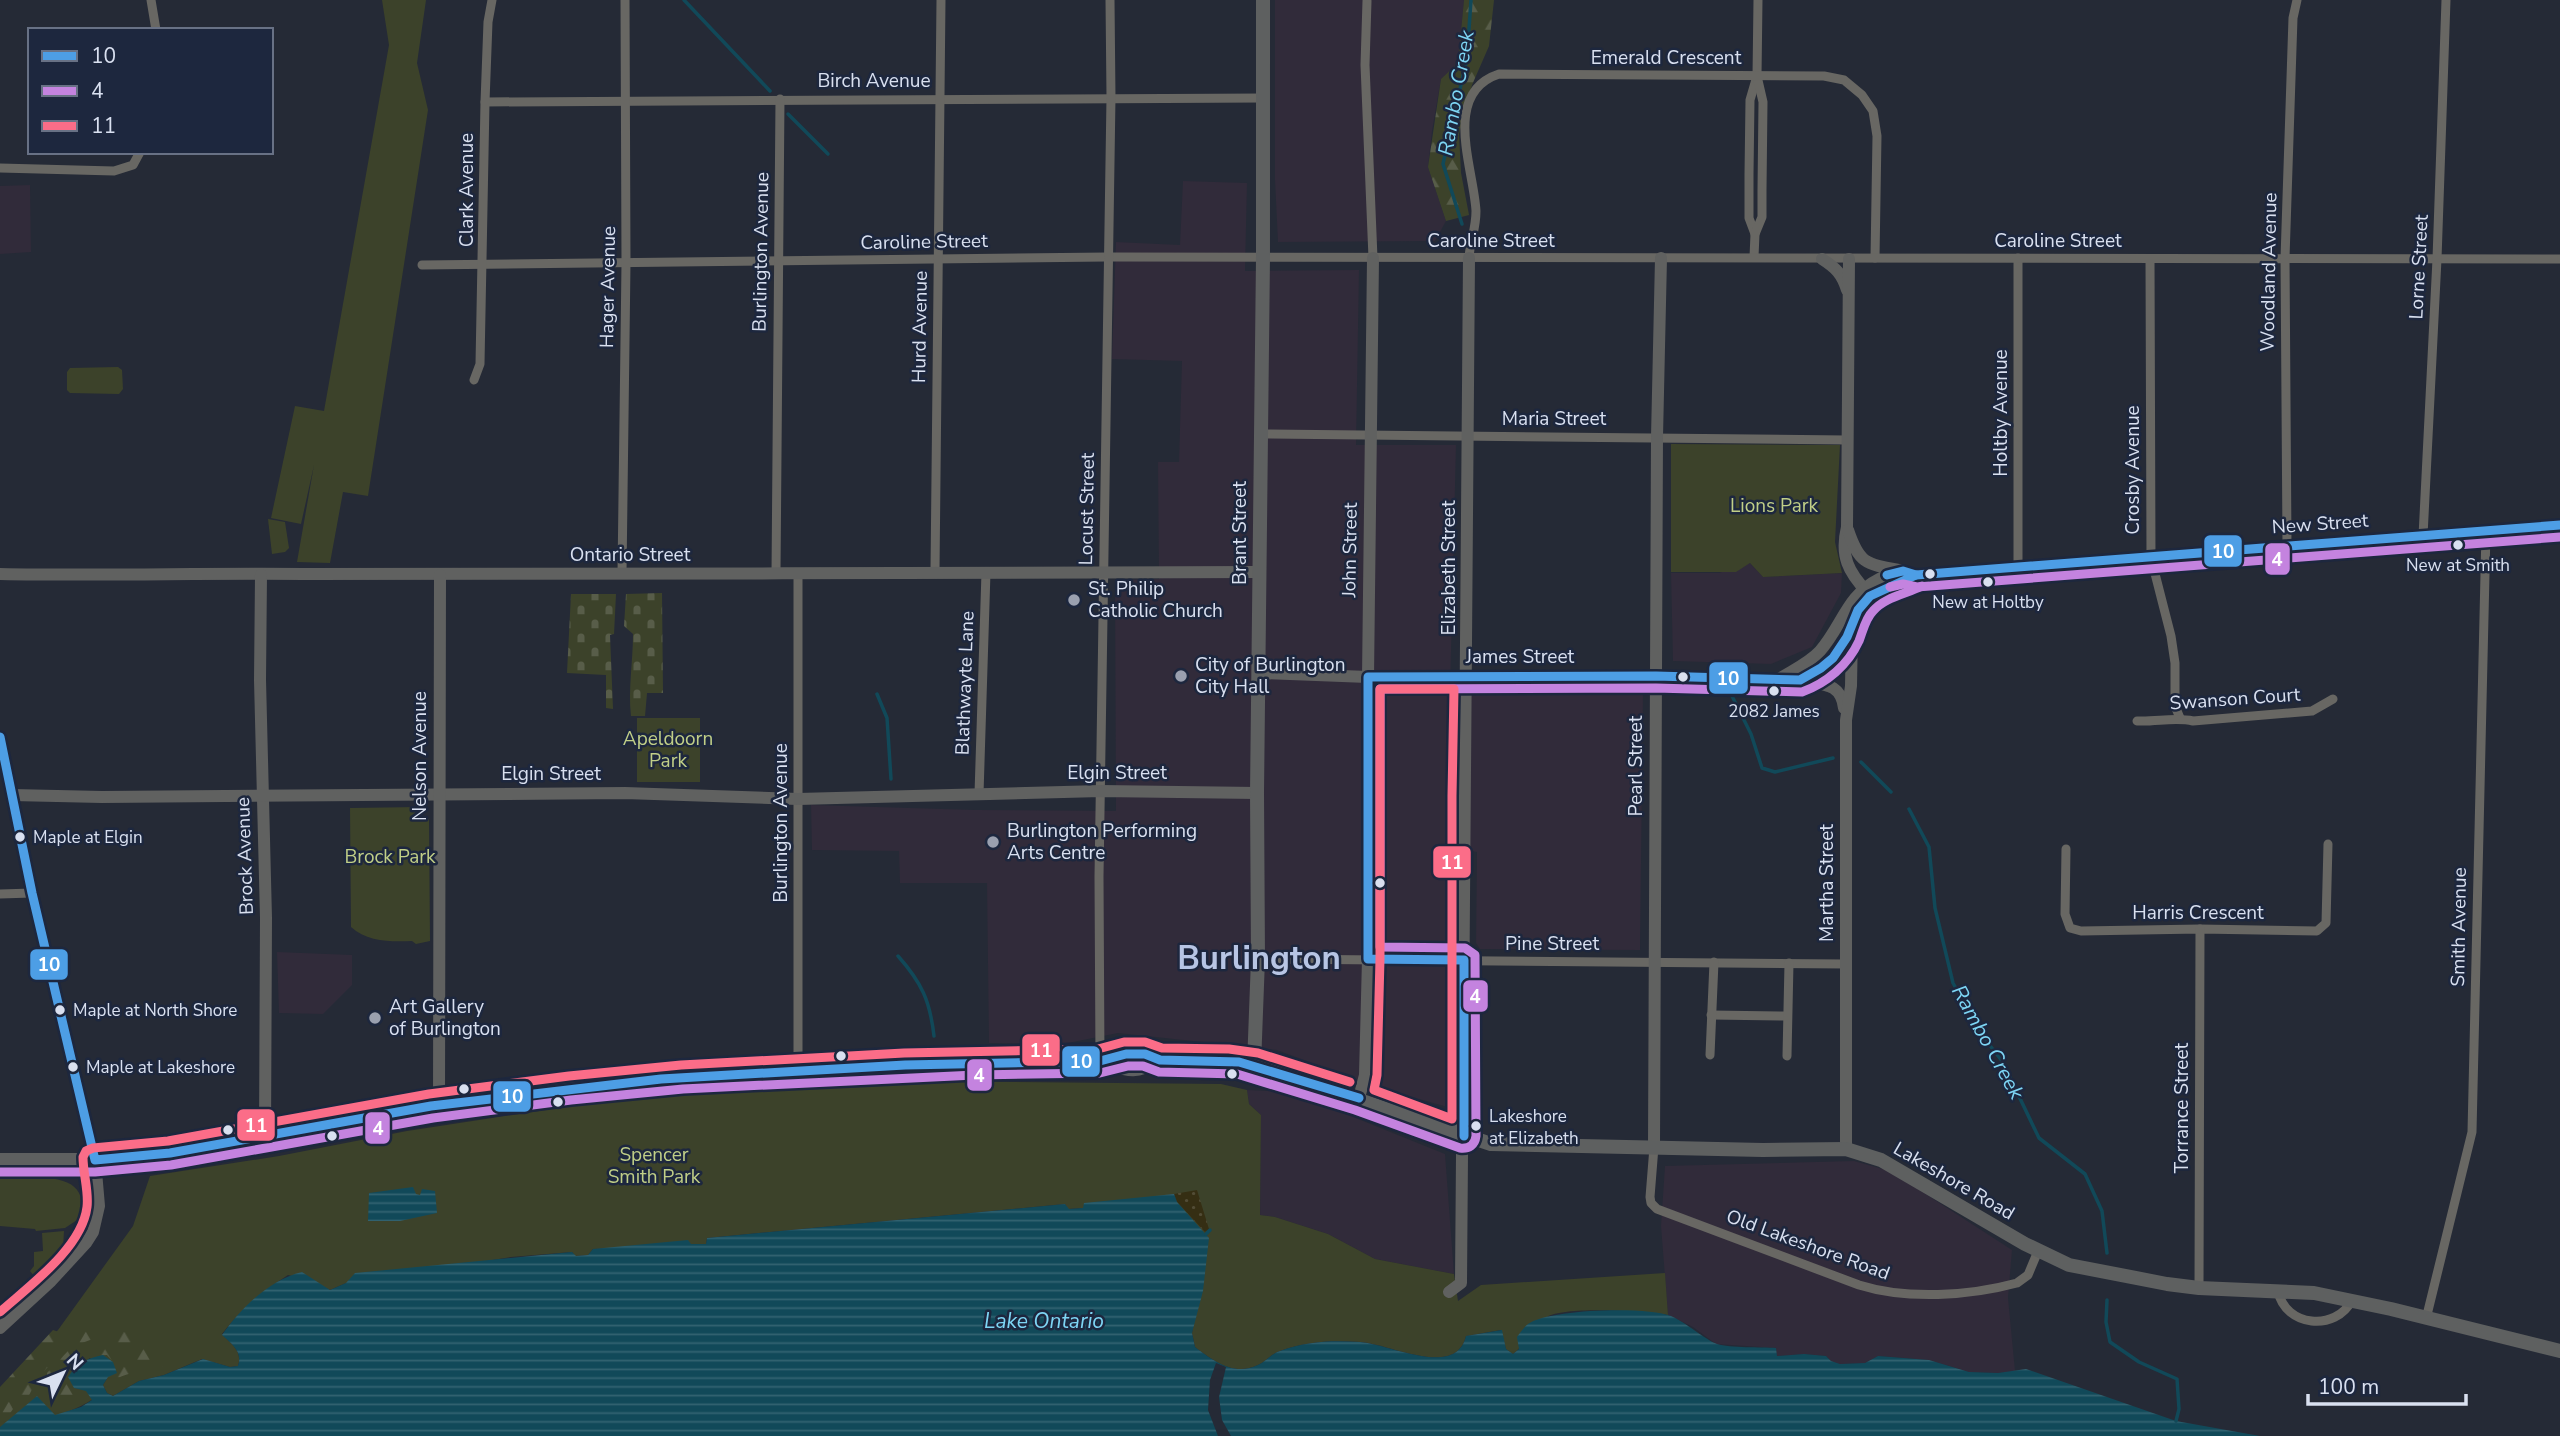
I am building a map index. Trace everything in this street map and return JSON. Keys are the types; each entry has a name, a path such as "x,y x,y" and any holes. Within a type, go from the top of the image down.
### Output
{"main road":[{"name":"Brant Street","path":"1254,1065 1258,958 1263,0"},
{"name":"Lakeshore Road","path":"0,1160 95,1160 170,1153 439,1105 662,1079 975,1063 1100,1061 1126,1054 1145,1054 1160,1060 1227,1061 1254,1065 1491,1144 1763,1150 1846,1149 1881,1160 2038,1251 2068,1265 2199,1288 2314,1293 2560,1352"}],"street":[{"path":"151,0 156,28"},
{"name":"Clark Avenue","path":"474,380 480,364 484,265 485,102 488,22 492,0"},
{"name":"Hager Avenue","path":"622,574 626,262 625,0"},
{"name":"Hurd Avenue","path":"934,570 941,0"},
{"name":"Locust Street","path":"1100,1061 1110,0"},
{"path":"1754,257 1755,234 1762,217 1763,102 1757,76 1758,0"},
{"name":"Woodland Avenue","path":"2287,545 2285,258 2293,18 2297,0"},
{"name":"Lorne Street","path":"2423,536 2437,259 2446,0"},
{"name":"John Street","path":"1359,1098 1364,1075 1368,960 1373,258 1364,65 1367,1"},
{"name":"Emerald Crescent","path":"1469,258 1470,243 1475,233 1476,207 1465,143 1468,103 1485,79 1499,74 1824,76 1844,80 1862,95 1873,111 1877,136 1875,258"},
{"name":"Birch Avenue","path":"485,102 1263,98"},
{"name":"Burlington Avenue","path":"776,573 780,99"},
{"path":"0,168 114,171 133,165 139,154"},
{"name":"Caroline Street","path":"422,265 1107,257 2560,260"},
{"name":"Elizabeth Street","path":"1449,1292 1461,1283 1464,1136 1469,258"},
{"name":"Pearl Street","path":"1654,1147 1657,437 1661,258"},
{"name":"Holtby Avenue","path":"2018,258 2018,567"},
{"path":"1822,259 1836,268 1843,277 1847,293"},
{"path":"1849,259 1847,527 1844,541 1845,557 1851,574 1867,592"},
{"name":"Crosby Avenue","path":"2150,259 2151,558 2171,636 2175,663 2175,706 2180,718"},
{"name":"Maria Street","path":"1260,435 1847,440"},
{"name":"New Street","path":"1847,527 1853,547 1864,562 1916,575 2560,525"},
{"name":"Smith Avenue","path":"2427,1319 2472,1132 2486,531"},
{"name":"Ontario Street","path":"0,574 798,575 934,570 1259,572"},
{"path":"1779,679 1822,650 1854,598 1867,592 1885,576 1903,571"},
{"name":"Blathwayte Lane","path":"979,794 986,572"},
{"name":"Brock Avenue","path":"261,575 262,794 266,918 265,1137"},
{"name":"Nelson Avenue","path":"439,1105 440,575"},
{"name":"Burlington Avenue","path":"798,575 798,1071"},
{"name":"New Street","path":"1867,592 1906,581 1916,575"},
{"path":"1800,680 1819,671 1832,660 1843,645 1867,592"},
{"name":"Martha Street","path":"1846,1149 1846,720 1851,686 1854,619"},
{"name":"James Street","path":"1260,673 1368,677 1656,676 1800,680 1829,686 1838,691 1843,698 1846,720"},
{"name":"Swanson Court","path":"2137,721 2157,722 2180,718 2193,721 2312,711 2333,699"},
{"path":"0,737 32,893 95,1160 99,1206 93,1232 86,1243 59,1273 0,1328"},
{"name":"Elgin Street","path":"12,795 625,793 798,799 1101,791 1257,793"},
{"name":"Harris Crescent","path":"2066,849 2065,914 2070,928 2081,931 2317,931 2326,923 2327,916 2329,844"},
{"path":"0,894 32,893"},
{"name":"Torrance Street","path":"2199,1288 2200,929"},
{"name":"Pine Street","path":"1258,958 1846,964"},
{"path":"1710,1055 1713,962"},
{"path":"1787,1056 1789,963"},
{"path":"1711,1015 1787,1016"},
{"name":"Old Lakeshore Road","path":"1654,1147 1650,1197 1651,1203 1657,1209 1858,1285 1886,1293 1927,1295 2017,1283 2028,1275 2038,1251"},
{"path":"2278,1292 2280,1301 2289,1312 2308,1321 2329,1320 2341,1316 2352,1300"}],"shaded area":[{"path":"1275,0 1464,0 1458,64 1441,79 1432,131 1428,167 1446,221 1435,241 1278,242 1275,180"},
{"path":"1183,181 1247,183 1245,271 1359,270 1356,445 1456,445 1450,693 1643,693 1640,950 1480,949 1476,943 1477,852 1452,847 1458,1110 1377,1087 1277,1050 1118,1033 1063,1044 989,1043 987,883 900,883 899,851 812,850 811,805 1116,811 1115,580 1159,579 1158,462 1179,462 1182,361 1112,359 1116,242 1180,245"},
{"path":"30,185 31,252 0,254 0,186"},
{"path":"1750,563 1763,577 1842,573 1841,593 1812,647 1771,664 1673,661 1671,573 1719,573"},
{"path":"277,952 352,955 352,985 323,1014 279,1013"},
{"path":"1247,1090 1291,1092 1445,1154 1454,1274 1375,1259 1328,1234 1275,1217 1260,1215 1261,1115 1249,1104"},
{"path":"1854,1161 1890,1171 2012,1250 2008,1298 2015,1371 1969,1372 1929,1360 1878,1356 1865,1363 1840,1364 1826,1356 1777,1356 1776,1348 1716,1344 1693,1327 1668,1315 1661,1226 1665,1166"}],"green space":[{"path":"382,0 426,0 417,63 428,110 368,496 343,492 330,563 297,562 314,465 301,524 271,518 295,406 324,411 389,45"},
{"path":"1464,0 1494,0 1489,46 1472,85 1459,134 1461,173 1469,215 1446,221 1428,167 1441,79 1458,63"},
{"path":"118,367 122,370 123,389 119,394 70,393 67,390 67,372 70,368"},
{"name":"Lions Park","path":"1671,444 1840,445 1835,542 1842,573 1763,577 1750,563 1736,572 1671,572"},
{"path":"268,519 285,522 289,548 285,552 272,554"},
{"path":"662,593 663,693 647,693 645,716 631,716 633,634 624,626 626,594"},
{"path":"571,594 616,594 614,634 610,635 613,709 606,708 606,675 567,673"},
{"name":"Apeldoorn Park","path":"637,718 700,718 700,782 637,782"},
{"name":"Brock Park","path":"419,807 420,819 429,819 430,941 416,944 412,941 388,941 364,936 351,927 350,808"},
{"name":"Spencer Smith Park","path":"921,1081 1221,1084 1247,1090 1249,1104 1261,1115 1260,1215 1275,1217 1328,1234 1375,1259 1454,1274 1458,1301 1481,1285 1665,1273 1668,1315 1606,1310 1556,1314 1542,1321 1513,1354 1506,1349 1501,1330 1466,1336 1460,1349 1449,1355 1436,1357 1361,1342 1330,1341 1310,1343 1277,1352 1249,1368 1232,1368 1216,1362 1195,1347 1192,1333 1194,1323 1174,1194 1083,1208 1068,1209 1065,1204 707,1238 706,1244 593,1249 588,1255 575,1256 572,1252 511,1257 346,1283 330,1290 312,1281 288,1275 252,1302 222,1334 238,1352 238,1366 230,1367 202,1359 164,1375 139,1381 113,1396 107,1393 103,1385 108,1377 90,1358 73,1370 93,1399 60,1414 0,1427 0,1391 58,1330 133,1226 150,1176 279,1156 407,1131 591,1103 644,1091"},
{"path":"0,1178 57,1179 69,1183 77,1190 82,1202 80,1218 65,1228 36,1231 0,1226"},
{"path":"64,1231 63,1249 35,1277 30,1271 34,1266 34,1252 43,1251 42,1233"},
{"path":"68,1326 119,1327 99,1338 127,1331 141,1333 154,1339 165,1366 161,1367 152,1362 143,1369 121,1376 111,1383 106,1378 113,1362 107,1355 97,1356 82,1361 70,1371 71,1384 74,1388 87,1391 87,1395 58,1400 34,1392 37,1385 68,1351 89,1346 98,1337 66,1349 39,1376 26,1401 11,1404 13,1409 6,1419 0,1419 0,1387 53,1330 62,1333"}],"sand":[{"path":"1197,1190 1209,1229 1205,1232 1177,1202 1174,1194"}],"water":[{"path":"413,1187 416,1194 420,1195 422,1189 435,1191 437,1213 400,1221 368,1221 369,1193"},
{"name":"Lake Ontario","path":"1174,1194 1177,1202 1209,1238 1203,1291 1192,1333 1195,1347 1216,1362 1232,1368 1249,1368 1277,1352 1310,1343 1330,1341 1360,1342 1420,1356 1436,1357 1449,1355 1460,1349 1466,1336 1502,1330 1506,1349 1513,1354 1519,1349 1519,1334 1528,1324 1539,1319 1576,1312 1641,1311 1671,1316 1717,1344 1776,1348 1777,1356 1826,1356 1840,1364 1865,1363 1878,1356 1929,1360 1969,1372 1998,1373 2026,1369 2176,1421 2260,1436 0,1436 0,1427 37,1396 55,1415 81,1407 92,1400 86,1391 74,1388 68,1377 79,1365 98,1356 103,1355 113,1362 117,1373 108,1377 103,1385 107,1393 113,1396 139,1381 164,1375 203,1359 230,1367 238,1366 238,1352 222,1335 238,1315 267,1288 302,1272 330,1290 346,1283 355,1273 572,1252 576,1256 588,1255 593,1249 688,1240 691,1244 706,1244 707,1238 1065,1204 1069,1209 1083,1208 1084,1203"}],"pier":[{"path":"1216,1363 1226,1367 1219,1397 1222,1420 1231,1436 1218,1436 1208,1410 1210,1380"}],"waterway":[{"path":"684,0 770,91"},
{"name":"Rambo Creek","path":"1462,224 1443,164 1467,58 1471,0"},
{"path":"788,114 828,154"},
{"path":"877,694 887,718 891,779"},
{"name":"Rambo Creek","path":"1732,696 1751,734 1762,768 1775,772 1833,758"},
{"name":"Rambo Creek","path":"1861,762 1891,792"},
{"name":"Rambo Creek","path":"1909,809 1929,847 1935,908 1953,983 1981,1034 2002,1061 2039,1138 2085,1174 2102,1211 2107,1253"},
{"path":"898,956 923,993 934,1036"},
{"path":"1206,1234 1210,1230"},
{"path":"2107,1300 2106,1322 2110,1342 2139,1362 2177,1379 2179,1409 2176,1421"}],"transit line":[{"name":"10","path":"1887,575 1903,571 1916,575 2560,525"},
{"name":"4","path":"1890,587 2560,537"},
{"name":"10","path":"1464,1136 1464,960 1368,959 1368,677 1656,676 1800,680 1833,658 1847,637 1858,610 1870,596 1916,575"},
{"name":"4","path":"0,1172 95,1172 171,1165 433,1118 683,1089 975,1075 1100,1073 1128,1066 1143,1066 1159,1072 1237,1074 1466,1148 1473,1144 1476,1136 1475,955 1465,948 1380,947 1380,689 1656,688 1802,692 1820,684 1843,665 1859,641 1868,618 1878,606 1922,586"},
{"name":"11","path":"1380,689 1454,689 1452,1119 1374,1090 1377,1075 1380,959 1380,689"},
{"name":"10","path":"0,737 32,893 95,1160 170,1153 431,1106 661,1079 905,1065 1100,1061 1126,1054 1145,1054 1160,1060 1239,1062 1359,1098"},
{"name":"11","path":"0,1312 39,1278 75,1237 87,1207 83,1157 86,1151 93,1148 168,1141 429,1094 569,1076 681,1065 904,1053 1098,1049 1124,1042 1145,1042 1162,1048 1229,1049 1258,1053 1350,1082"}],"place":[{"name":"New at Smith","path":"2458,545"},
{"name":"New at Holtby","path":"1988,582"},
{"name":"St. Philip Catholic Church","path":"1074,600"},
{"name":"City of Burlington City Hall","path":"1181,676"},
{"name":"2082 James","path":"1774,691"},
{"name":"Maple at Elgin","path":"20,837"},
{"name":"Burlington Performing Arts Centre","path":"993,842"},
{"name":"Maple at North Shore","path":"60,1010"},
{"name":"Art Gallery of Burlington","path":"375,1018"},
{"name":"Maple at Lakeshore","path":"73,1067"},
{"name":"Lakeshore at Elizabeth","path":"1476,1126"}],"district":[{"name":"Burlington","path":"1259,958"}]}
